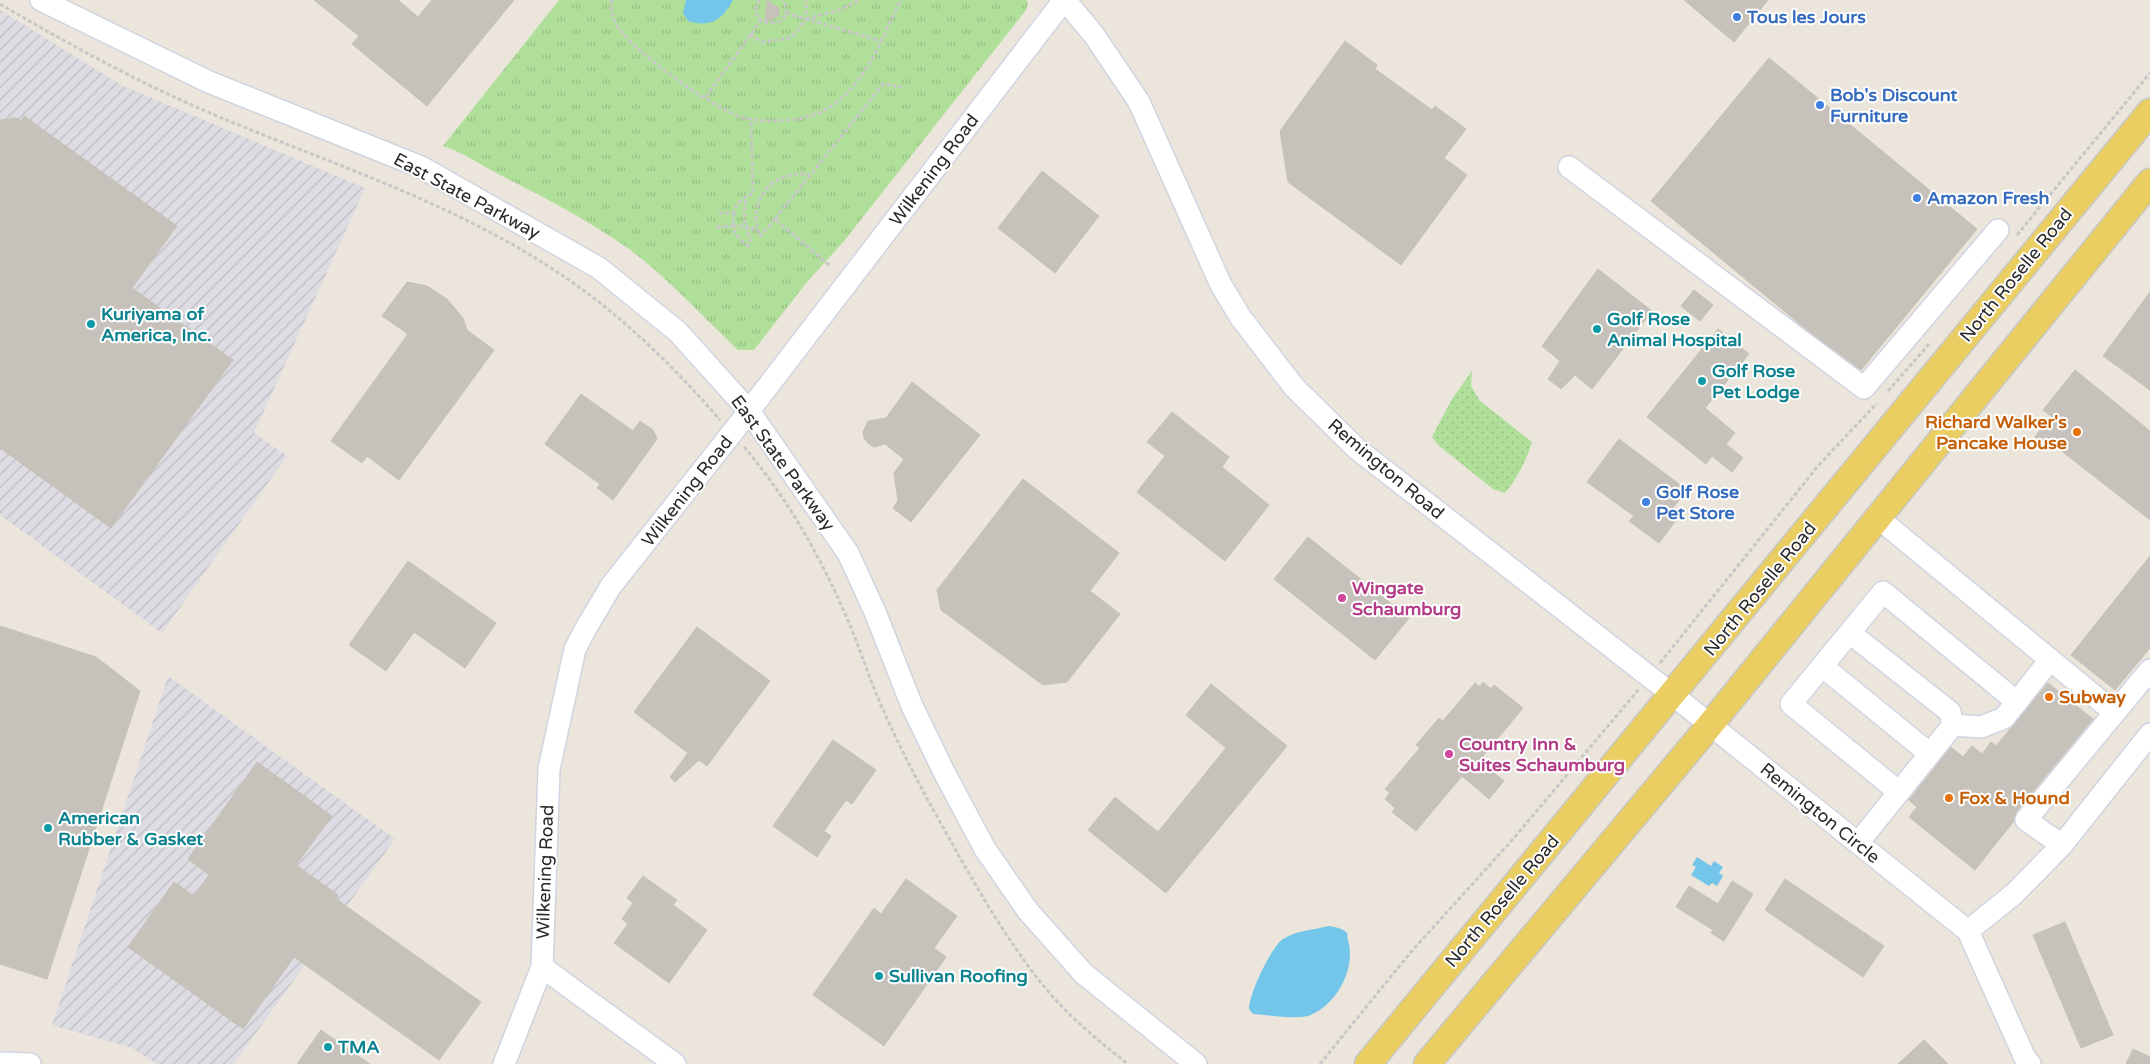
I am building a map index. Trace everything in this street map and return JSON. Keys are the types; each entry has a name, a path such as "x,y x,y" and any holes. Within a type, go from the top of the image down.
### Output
{"main road":[{"name":"North Roselle Road","path":"1368,1064 2150,112"},
{"path":"1427,1064 1710,725 2150,182"}],"street":[{"name":"East State Parkway","path":"40,0 208,82 421,167 599,268 678,332 749,411 848,553 875,612 912,706 945,774 985,848 1028,911 1084,974 1196,1064"},
{"name":"Wilkening Road","path":"504,1064 542,967 549,769 575,649 611,586 749,411 1065,0"},
{"name":"Remington Road","path":"1065,0 1094,35 1139,102 1222,285 1241,318 1294,387 1357,449 1673,694"},
{"path":"1569,167 1864,388 1998,230"},
{"path":"1877,517 2115,713"},
{"path":"1899,792 1791,704 1883,592 2017,702"},
{"path":"1850,633 1950,712 1953,725"},
{"path":"1953,725 1981,727 2004,718 2050,660"},
{"path":"1822,666 1930,754"},
{"path":"2062,845 2026,820 2150,670"},
{"name":"Remington Circle","path":"1673,694 1968,931 2025,1058 2030,1064"},
{"path":"1858,843 1953,725"},
{"path":"1968,931 2014,894 2062,845 2150,734"},
{"path":"542,967 676,1064"},
{"path":"0,1063 30,1064"}],"path":[{"path":"612,0 610,5 615,23 634,45 652,61 721,108 751,119 793,119 813,115 830,107 860,78 871,62 901,0"},
{"path":"759,0 756,12 761,20 765,23 775,24 786,13 783,0"},
{"path":"806,0 806,19"},
{"path":"750,35 762,42 791,38 806,19 840,10 860,0"},
{"path":"0,4 40,28 109,64 206,111 425,200 509,242 548,266 602,304 652,346 686,380 713,412"},
{"path":"786,13 881,41"},
{"path":"706,98 761,20"},
{"path":"810,175 798,172 781,177 762,194 757,205 756,227 760,236 775,219 883,84 902,87"},
{"path":"746,196 744,219 750,240 748,246 736,235 733,226 736,205 746,196 752,193 751,119"},
{"path":"719,214 734,213"},
{"path":"775,219 830,264"},
{"path":"717,227 746,226 751,230 756,227"},
{"path":"1320,1064 1410,953 1514,838 1629,701"}],"shaded area":[{"path":"0,10 123,86 365,188 254,433 287,456 162,633 0,515"},
{"path":"168,676 395,839 234,1064 157,1064 132,1048 52,1025"}],"green space":[{"path":"559,0 1026,0 1028,2 1026,10 844,241 807,282 754,350 738,350 671,285 629,249 568,211 467,156 443,146"},
{"path":"1472,371 1471,386 1480,401 1532,442 1521,469 1505,493 1493,489 1438,445 1432,437 1452,399"}],"water":[{"path":"686,0 733,0 725,13 715,21 696,23 688,21 683,13"},
{"path":"1697,857 1711,866 1714,861 1723,867 1719,873 1723,876 1717,886 1712,883 1709,886 1691,875 1696,867 1692,865"},
{"path":"1329,926 1341,929 1347,933 1350,951 1347,973 1337,993 1321,1009 1311,1015 1291,1017 1253,1014 1249,1009 1253,993 1267,961 1278,944 1283,939 1294,934"}],"building":[{"path":"314,0 398,0 418,17 432,0 514,0 427,106 352,44 359,36"},
{"path":"767,0 779,8 779,16 765,22"},
{"path":"1684,0 1768,0 1734,42"},
{"path":"1345,41 1377,65 1375,69 1432,110 1435,106 1466,129 1444,158 1467,175 1401,265 1288,182 1280,131"},
{"path":"1769,58 1977,229 1861,370 1807,330 1651,201"},
{"name":"Kuriyama of America, Inc.","path":"24,116 177,226 132,288 233,360 111,528 0,448 0,120 16,118 21,121"},
{"path":"1042,171 1099,216 1055,273 998,228"},
{"name":"Golf Rose Animal Hospital","path":"1598,269 1652,311 1592,389 1575,375 1561,389 1548,379 1560,361 1542,346"},
{"path":"407,282 427,286 447,299 463,318 467,330 494,350 399,480 367,456 362,463 331,441 408,334 382,316"},
{"path":"1694,290 1713,305 1700,321 1681,306"},
{"path":"2150,292 2150,390 2103,356"},
{"name":"Golf Rose Pet Lodge","path":"1718,329 1749,354 1705,408 1735,433 1726,444 1743,458 1732,472 1712,456 1706,464 1647,417"},
{"path":"2075,370 2150,431 2150,520 2050,442 2047,446 2035,437 2051,416 2043,410"},
{"path":"912,382 980,435 911,522 893,508 898,501 894,473 904,459 885,444 874,447 864,438 863,432 868,421 886,418"},
{"path":"581,394 633,431 640,421 653,430 657,439 613,500 597,488 600,484 545,444"},
{"path":"1172,412 1229,457 1222,467 1269,505 1225,561 1137,492 1165,456 1147,442"},
{"name":"Golf Rose Pet Store","path":"1619,439 1687,490 1669,513 1677,519 1659,543 1629,521 1634,516 1587,482"},
{"path":"1023,479 1119,553 1090,591 1120,614 1067,682 1043,685 941,610 937,590"},
{"name":"Wingate Schaumburg","path":"1308,537 1409,618 1375,660 1274,579"},
{"path":"2150,556 2150,648 2115,690 2071,655"},
{"path":"408,561 496,623 465,668 414,632 386,671 349,645"},
{"name":"American Rubber & Gasket","path":"0,626 96,657 140,691 47,979 0,964"},
{"path":"697,627 770,681 707,766 699,760 675,782 670,777 688,753 634,712"},
{"name":"Country Inn & Suites Schaumburg","path":"1483,682 1491,689 1494,685 1523,708 1479,761 1504,781 1489,799 1462,776 1416,831 1392,812 1395,808 1385,799 1390,793 1385,789 1420,748 1416,745 1439,718 1443,721 1475,683 1480,687"},
{"path":"2048,683 2093,719 2016,812 2014,821 1975,870 1909,817 1917,807 1909,800 1951,747 1963,757 1972,746 1982,754 1991,742 1996,746"},
{"path":"1211,684 1287,746 1166,893 1088,830 1115,797 1158,832 1226,748 1186,715"},
{"path":"833,740 876,770 852,804 846,800 824,831 831,836 817,857 773,826"},
{"path":"257,762 332,816 296,865 338,895 336,899 481,1002 439,1060 294,957 243,1029 128,947 174,882 194,896 209,875 188,859"},
{"path":"643,876 677,900 673,905 707,930 669,983 614,943 628,924 622,919 633,903 627,898"},
{"name":"Sullivan Roofing","path":"906,879 957,916 934,948 946,957 884,1046 813,995 874,908 881,914"},
{"path":"1785,879 1884,946 1863,977 1765,910"},
{"path":"1732,881 1753,894 1724,941 1711,933 1713,930 1676,907 1689,886 1718,904"},
{"path":"2065,922 2113,1035 2081,1048 2033,935"},
{"name":"TMA","path":"321,1030 370,1064 297,1064"},
{"path":"1924,1040 1948,1064 1898,1064"},
{"path":"2133,1049 2150,1057 2150,1064 2126,1064"}],"place":[{"name":"Tous les Jours","path":"1737,17"},
{"name":"Bob's Discount Furniture","path":"1820,105"},
{"name":"Amazon Fresh","path":"1917,198"},
{"name":"Kuriyama of America, Inc.","path":"91,324"},
{"name":"Golf Rose Animal Hospital","path":"1597,329"},
{"name":"Golf Rose Pet Lodge","path":"1702,381"},
{"name":"Richard Walker's Pancake House","path":"2077,432"},
{"name":"Golf Rose Pet Store","path":"1646,502"},
{"name":"Wingate Schaumburg","path":"1342,598"},
{"name":"Subway","path":"2049,697"},
{"name":"Country Inn & Suites Schaumburg","path":"1449,754"},
{"name":"Fox & Hound","path":"1949,798"},
{"name":"American Rubber & Gasket","path":"48,828"},
{"name":"Sullivan Roofing","path":"879,976"},
{"name":"TMA","path":"328,1047"}]}
